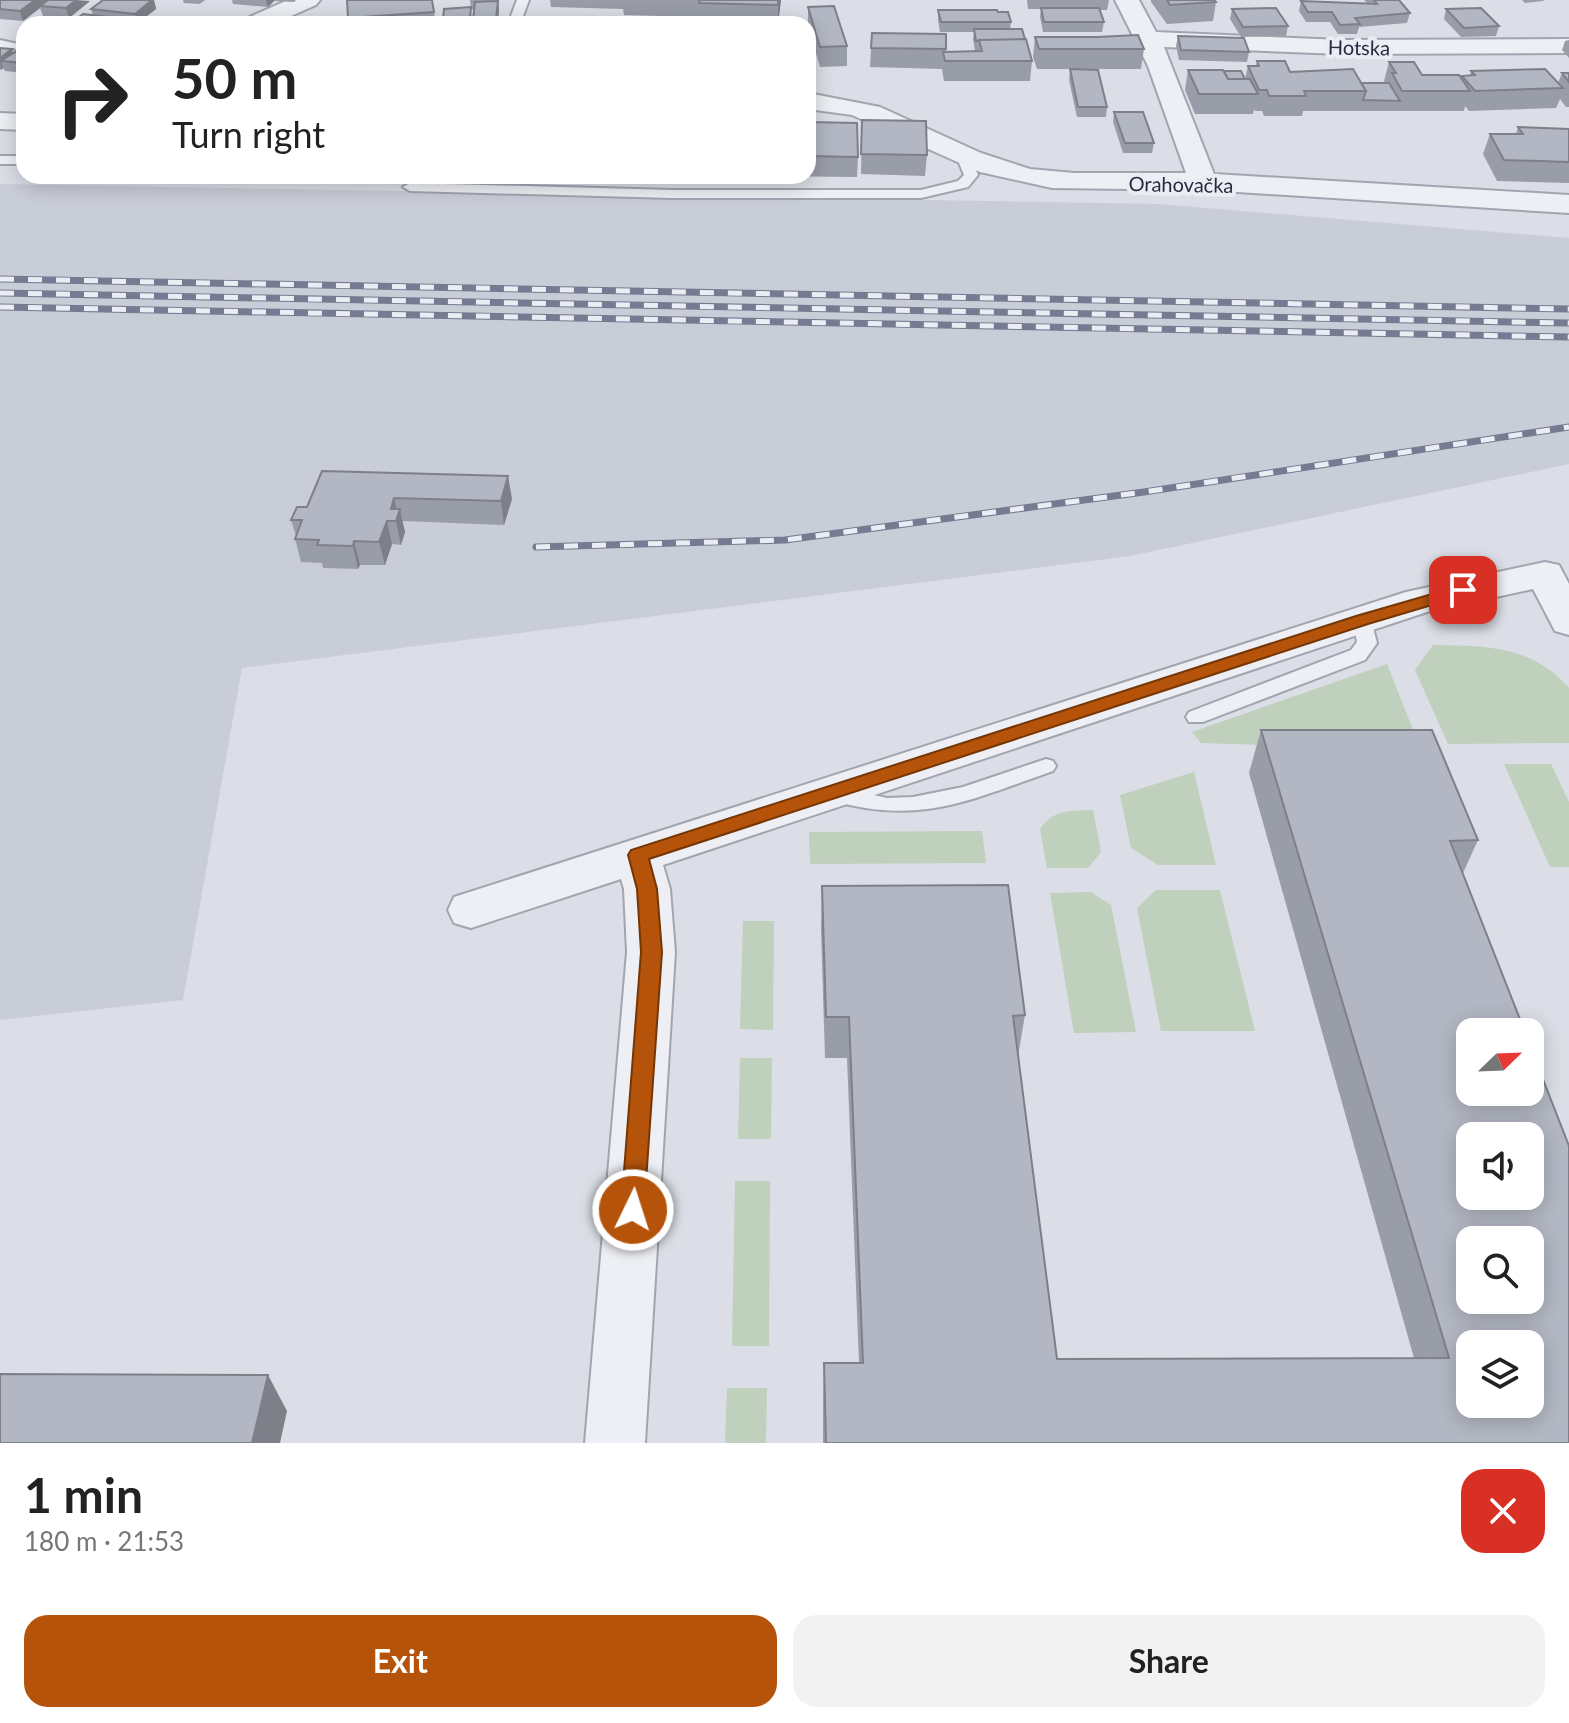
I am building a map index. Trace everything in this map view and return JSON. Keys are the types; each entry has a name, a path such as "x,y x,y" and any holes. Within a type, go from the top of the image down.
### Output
{"street":[{"path":"271,16 308,0"},
{"path":"1127,0 1150,39 1203,182"},
{"name":"Hotska","path":"1150,39 1341,47 1569,46"},
{"name":"Orahovačka","path":"816,102 843,105 878,115 986,167 1031,177 1083,183 1203,182 1463,201 1569,204"},
{"path":"471,910 1362,620 1463,590 1545,574 1569,622"},
{"path":"615,1443 651,952 647,889 638,855"}],"lane":[{"path":"410,187 672,194 921,194 963,184 971,175 964,158"},
{"path":"1196,717 1348,661 1367,643 1362,620"},
{"path":"830,793 858,804 886,808 915,806 1046,766"}],"shaded area":[{"path":"0,184 1158,204 1569,238 1569,464 1130,556 242,668 183,1000 0,1020"}],"green space":[{"path":"1433,645 1490,648 1540,663 1569,688 1569,743 1448,744 1415,670"},
{"path":"1387,664 1421,750 1201,743 1192,732"},
{"path":"1504,764 1551,764 1569,802 1569,867 1550,867"},
{"path":"1194,772 1216,865 1158,865 1131,848 1120,795"},
{"path":"1093,810 1101,852 1088,868 1047,868 1040,829 1045,822 1063,812"},
{"path":"982,831 986,863 810,864 809,832"},
{"path":"1156,890 1220,890 1255,1031 1161,1031 1137,908"},
{"path":"1091,892 1111,905 1136,1032 1074,1033 1050,893"},
{"path":"743,921 774,921 773,1030 740,1029"},
{"path":"740,1058 772,1058 771,1139 738,1139"},
{"path":"735,1181 770,1181 769,1346 732,1346"},
{"path":"727,1388 767,1388 766,1443 725,1443"}],"building":[{"path":"0,0 35,0 20,11 0,9"},
{"path":"48,0 76,0 66,8 40,6"},
{"path":"103,0 152,0 135,14 91,9"},
{"path":"347,0 432,0 434,12 377,16 348,16"},
{"path":"700,0 778,0 778,5 699,3"},
{"path":"1167,0 1214,0 1216,2 1170,5"},
{"path":"1374,0 1399,0 1410,13 1355,18 1360,24 1340,25 1332,12 1308,12 1301,1 1377,4"},
{"path":"498,1 496,16 473,16 475,2"},
{"path":"834,6 847,46 820,47 816,16 811,16 808,7"},
{"path":"471,7 470,16 443,16 444,9"},
{"path":"1041,8 1099,8 1104,22 1044,22"},
{"path":"1276,8 1288,26 1243,27 1232,9"},
{"path":"1481,8 1499,26 1464,28 1446,9"},
{"path":"938,10 997,10 1008,12 1011,22 941,22"},
{"path":"974,29 1022,29 1025,39 976,41"},
{"path":"872,33 946,34 946,49 871,48"},
{"path":"1138,35 1144,49 1039,49 1035,37 1097,37"},
{"path":"1178,36 1244,38 1249,52 1181,50"},
{"path":"1026,39 1032,61 945,61 943,52 982,51 979,40"},
{"path":"0,48 12,49 0,58"},
{"path":"15,52 16,52 16,62 1,61"},
{"path":"1257,61 1285,61 1290,72 1353,69 1366,91 1304,91 1306,96 1269,96 1267,90 1259,90 1248,66 1259,66"},
{"path":"1389,62 1414,62 1422,75 1459,75 1470,91 1402,91"},
{"path":"1070,69 1098,70 1107,107 1078,107"},
{"path":"1545,69 1563,88 1475,91 1462,76 1475,75 1471,71"},
{"path":"1188,70 1223,70 1228,79 1250,79 1258,94 1199,94"},
{"path":"1224,71 1241,71 1245,79 1228,79"},
{"path":"1361,83 1389,83 1400,101 1363,100 1366,91"},
{"path":"1114,112 1143,112 1154,143 1125,143"},
{"path":"862,120 926,121 927,155 861,154"},
{"path":"816,122 857,123 858,157 816,156"},
{"path":"1518,127 1569,129 1569,162 1504,160 1490,134 1523,134"},
{"path":"322,471 508,476 501,501 394,498 391,509 400,509 396,521 387,521 379,542 354,541 353,546 317,545 319,540 295,539 302,520 291,520 297,507 307,507"},
{"path":"1261,730 1432,730 1478,840 1450,841 1520,1018 1456,1018 1456,1106 1544,1106 1544,1082 1569,1146 1569,1443 826,1443 824,1363 863,1363 849,1017 826,1017 822,886 1008,885 1025,1015 1013,1016 1057,1359 1449,1358"},
{"path":"0,1374 268,1375 252,1443 0,1443"}],"railway":[{"path":"0,279 1569,309"},
{"path":"0,293 1569,323"},
{"path":"0,307 1569,337"},
{"path":"536,547 785,540 1144,492 1569,427"}],"route":[{"path":"633,1210 651,952 647,889 638,855 1420,601 1463,590"}]}
